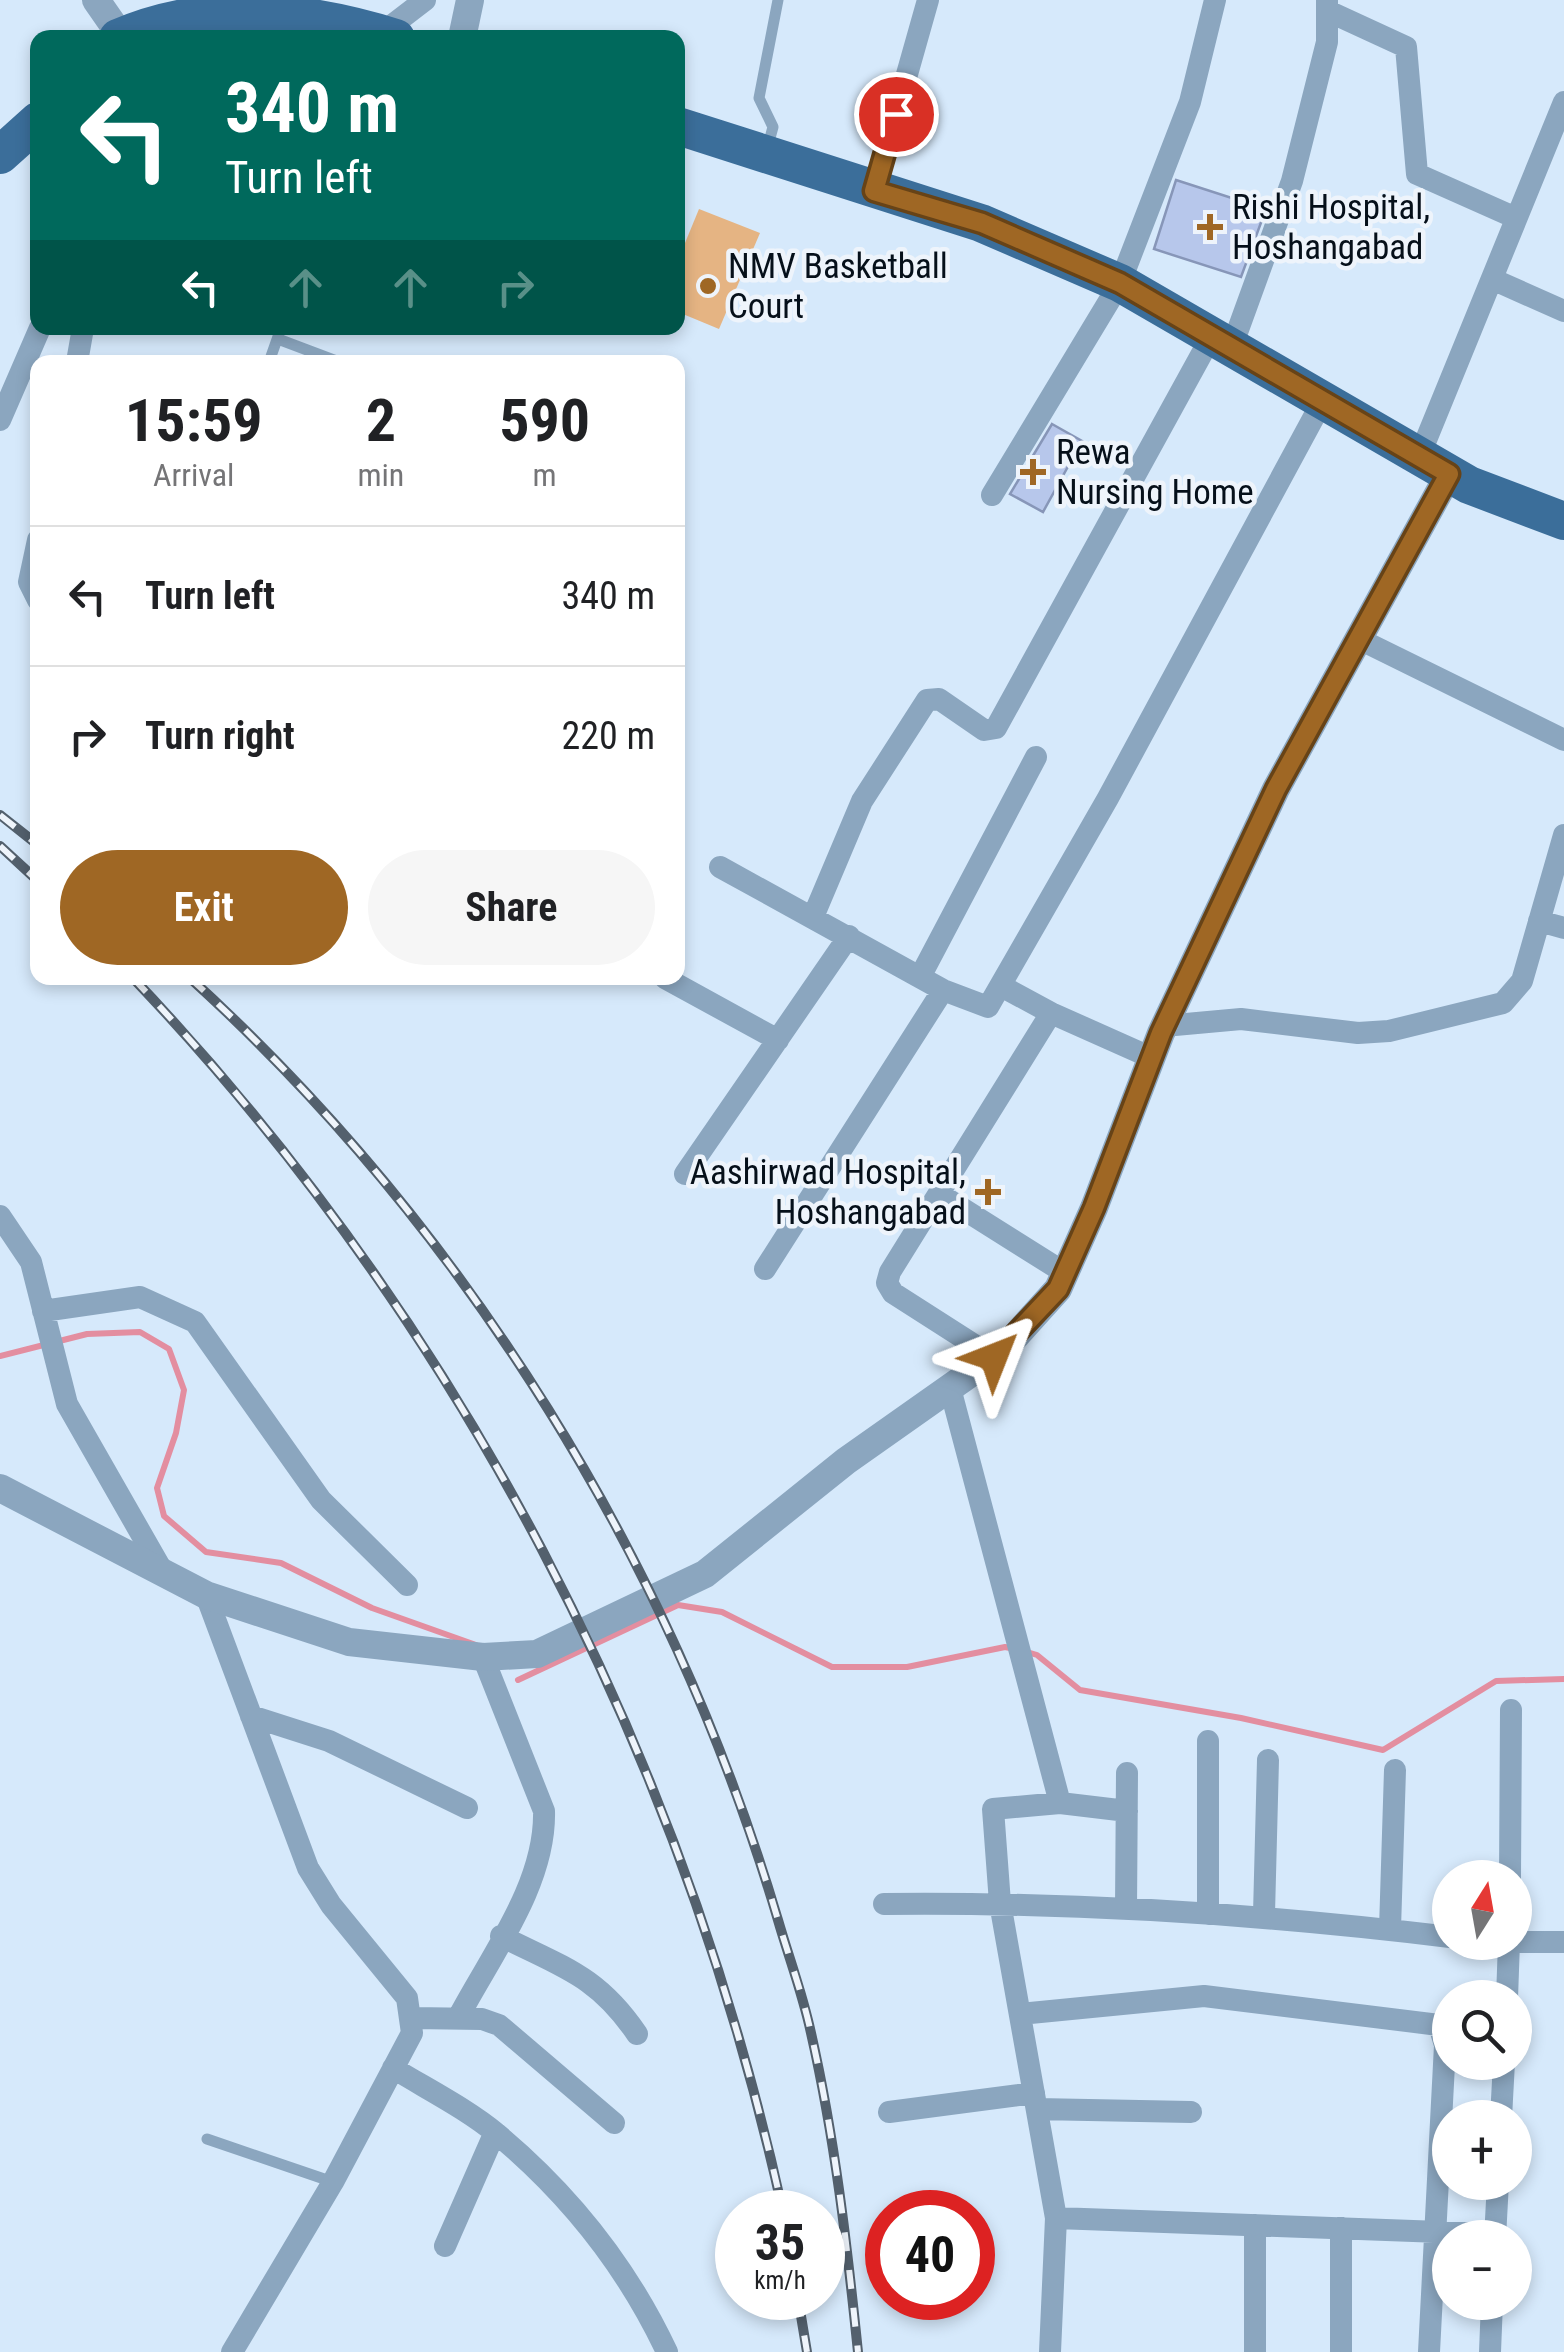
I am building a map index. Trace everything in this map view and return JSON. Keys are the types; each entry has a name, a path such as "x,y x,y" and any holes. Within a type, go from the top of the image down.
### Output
{"main road":[{"path":"128,30 144,20 205,4 295,8 363,30"},
{"path":"0,155 30,128"},
{"path":"685,128 982,223 1120,283 1434,466 1564,521"}],"street":[{"path":"96,0 115,30"},
{"path":"381,30 425,0"},
{"path":"464,30 470,0"},
{"path":"874,191 928,0"},
{"path":"992,494 1120,283 1190,102 1215,0"},
{"path":"813,917 862,801 927,700 939,699 984,730 996,728 1221,343 1292,180 1327,42 1328,6 1406,47 1417,174 1516,218"},
{"path":"0,1488 206,1594 349,1642 482,1657 537,1654 705,1574 846,1460 994,1357 1058,1289 1164,1026 1276,789 1359,639 1434,466 1492,278 1564,102"},
{"path":"1492,278 1564,310"},
{"path":"0,420 37,335"},
{"path":"720,867 944,990 981,1008 993,1003 1322,402"},
{"path":"1359,639 1564,740"},
{"path":"920,976 1036,758"},
{"path":"1164,1026 1242,1019 1358,1032 1390,1031 1491,1007 1515,993 1564,835"},
{"path":"1539,921 1564,928"},
{"path":"685,1174 849,936"},
{"path":"678,985 778,1040"},
{"path":"1003,987 1152,1058"},
{"path":"766,1269 944,990"},
{"path":"994,1357 892,1293 887,1283 890,1272 1051,1013"},
{"path":"941,1195 1065,1273"},
{"path":"0,1216 30,1262 67,1404 163,1572"},
{"path":"45,1319 140,1297 195,1322 321,1500 406,1585"},
{"path":"950,1388 1060,1803"},
{"path":"206,1594 308,1868 332,1905 407,1998 413,2018 412,2033 333,2182 232,2352"},
{"path":"458,2018 537,1868 544,1811 482,1657"},
{"path":"1510,1860 1511,1710"},
{"path":"251,1716 330,1741 467,1808"},
{"path":"1208,1742 1208,1914"},
{"path":"1264,1914 1268,1760"},
{"path":"1390,1929 1395,1770"},
{"path":"1126,1909 1128,1773"},
{"path":"1050,2352 1056,2218 1000,1902 993,1809 1060,1803 1127,1810"},
{"path":"884,1904 1000,1902 1264,1914 1432,1935"},
{"path":"501,1936 599,1987 613,1999 638,2034"},
{"path":"1532,1943 1564,1942"},
{"path":"1020,2014 1204,1996 1439,2026 1445,2045 1435,2220"},
{"path":"413,2018 482,2019 499,2026 614,2123"},
{"path":"393,2068 495,2132 580,2215 640,2294 667,2352"},
{"path":"889,2112 1035,2101 1191,2112"},
{"path":"445,2246 495,2132"},
{"path":"1056,2218 1432,2231"},
{"path":"1255,2225 1255,2352"},
{"path":"1340,2352 1341,2228"},
{"path":"1429,2352 1432,2279"},
{"path":"1490,2352 1491,2320"}],"lane":[{"path":"765,156 773,127 758,98 778,0"},
{"path":"283,335 325,355"},
{"path":"207,2139 333,2182"}],"shaded area":[{"name":"NMV Basketball Court","path":"699,209 760,233 719,329 685,315 685,243"}],"building":[{"path":"1176,180 1266,209 1241,277 1154,249"},
{"path":"1052,424 1082,441 1043,512 1010,494"}],"waterway":[{"path":"0,1356 87,1334 140,1332 169,1349 184,1390 176,1433 157,1488 164,1516 206,1552 281,1563 372,1608 476,1645"},
{"path":"518,1680 678,1605 722,1612 832,1667 907,1667 1005,1647 1015,1649"},
{"path":"1027,1652 1037,1655 1080,1690 1241,1718 1383,1750 1496,1681 1564,1679"}],"railway":[{"path":"0,815 30,839"},
{"path":"0,846 30,874"},
{"path":"139,985 250,1111 358,1251 455,1397 542,1550 619,1709 685,1873 739,2040 777,2190"},
{"path":"197,985 290,1076 384,1181 470,1292 548,1409 618,1531 680,1657 734,1787 808,2019 834,2152 858,2352"},
{"path":"802,2320 807,2352"}],"place":[{"name":"Rishi Hospital, Hoshangabad","path":"1210,227"},
{"name":"NMV Basketball Court","path":"708,286"},
{"name":"Rewa Nursing Home","path":"1033,472"},
{"name":"Aashirwad Hospital, Hoshangabad","path":"988,1192"}],"route":[{"path":"896,114 874,191 982,223 1120,283 1449,474 1276,789 1161,1033 1094,1208 1058,1289 994,1357"}]}
